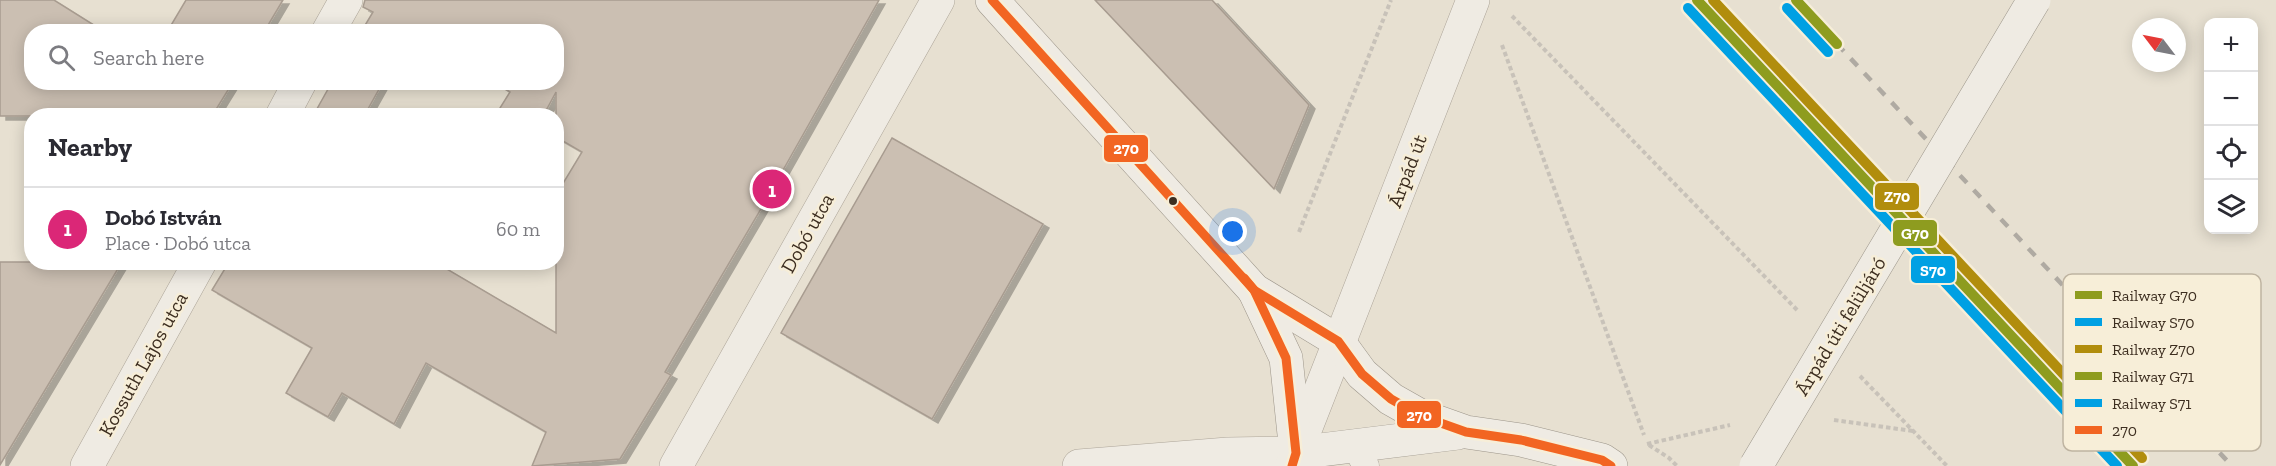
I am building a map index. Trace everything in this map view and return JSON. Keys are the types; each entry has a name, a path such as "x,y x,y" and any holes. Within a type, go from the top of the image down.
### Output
{"street":[{"path":"332,24 346,0"},
{"name":"Dobó utca","path":"676,466 938,0"},
{"path":"992,0 1254,290 1338,341 1362,374 1391,399 1421,416 1466,432 1521,440 1602,460 1611,466"},
{"name":"Árpád út","path":"1294,460 1338,341 1473,0"},
{"name":"Árpád úti felüljáró","path":"1756,466 2034,0"},
{"path":"286,108 296,90"},
{"name":"Kossuth Lajos utca","path":"87,466 196,270"},
{"path":"1254,290 1286,358 1294,460"},
{"path":"1079,466 1228,454 1294,460 1360,456 1466,432"}],"path":[{"path":"1299,232 1391,0"},
{"path":"1504,8 1799,313"},
{"path":"1498,34 1647,444"},
{"path":"1857,372 1947,466"}],"building":[{"path":"0,0 54,0 92,24 24,24 24,90 228,90 217,108 24,108 24,116 0,116"},
{"path":"186,0 283,0 269,24 172,24"},
{"path":"365,0 879,0 765,202 665,372 671,375 620,459 532,466 546,432 426,363 394,424 342,393 328,417 286,393 312,348 212,290 224,270 449,270 556,333 556,270 564,270 564,182 582,152 564,142 564,108 556,108 556,92 547,108 500,108 510,92 507,90 564,90 564,24 366,24 373,12 363,7"},
{"path":"1095,0 1212,0 1309,105 1274,189"},
{"path":"328,90 379,90 368,108 317,108"},
{"path":"892,138 1043,224 932,419 781,333"},
{"path":"0,262 24,262 24,270 117,270 0,465"}],"railway":[{"path":"1837,44 2063,285"},
{"path":"2218,451 2232,466"}],"rail line":[{"name":"G70","path":"1697,0 2063,391"},
{"name":"Z70","path":"1713,0 2063,374"},
{"name":"G71","path":"1796,0 1837,44"},
{"name":"S70","path":"1688,8 2063,408"},
{"name":"S71","path":"1787,8 1828,52"},
{"name":"S70","path":"2103,451 2117,466"},
{"name":"G70","path":"2119,451 2133,466"},
{"name":"Z70","path":"2135,451 2142,458"}],"transit line":[{"name":"270","path":"992,0 1254,290 1338,341 1362,374 1391,399 1421,416 1466,432 1521,440 1602,460 1611,466"},
{"name":"270","path":"1244,278 1254,290 1286,358 1296,453 1292,466"}],"place":[{"name":"Dobó István","path":"772,189"}]}
